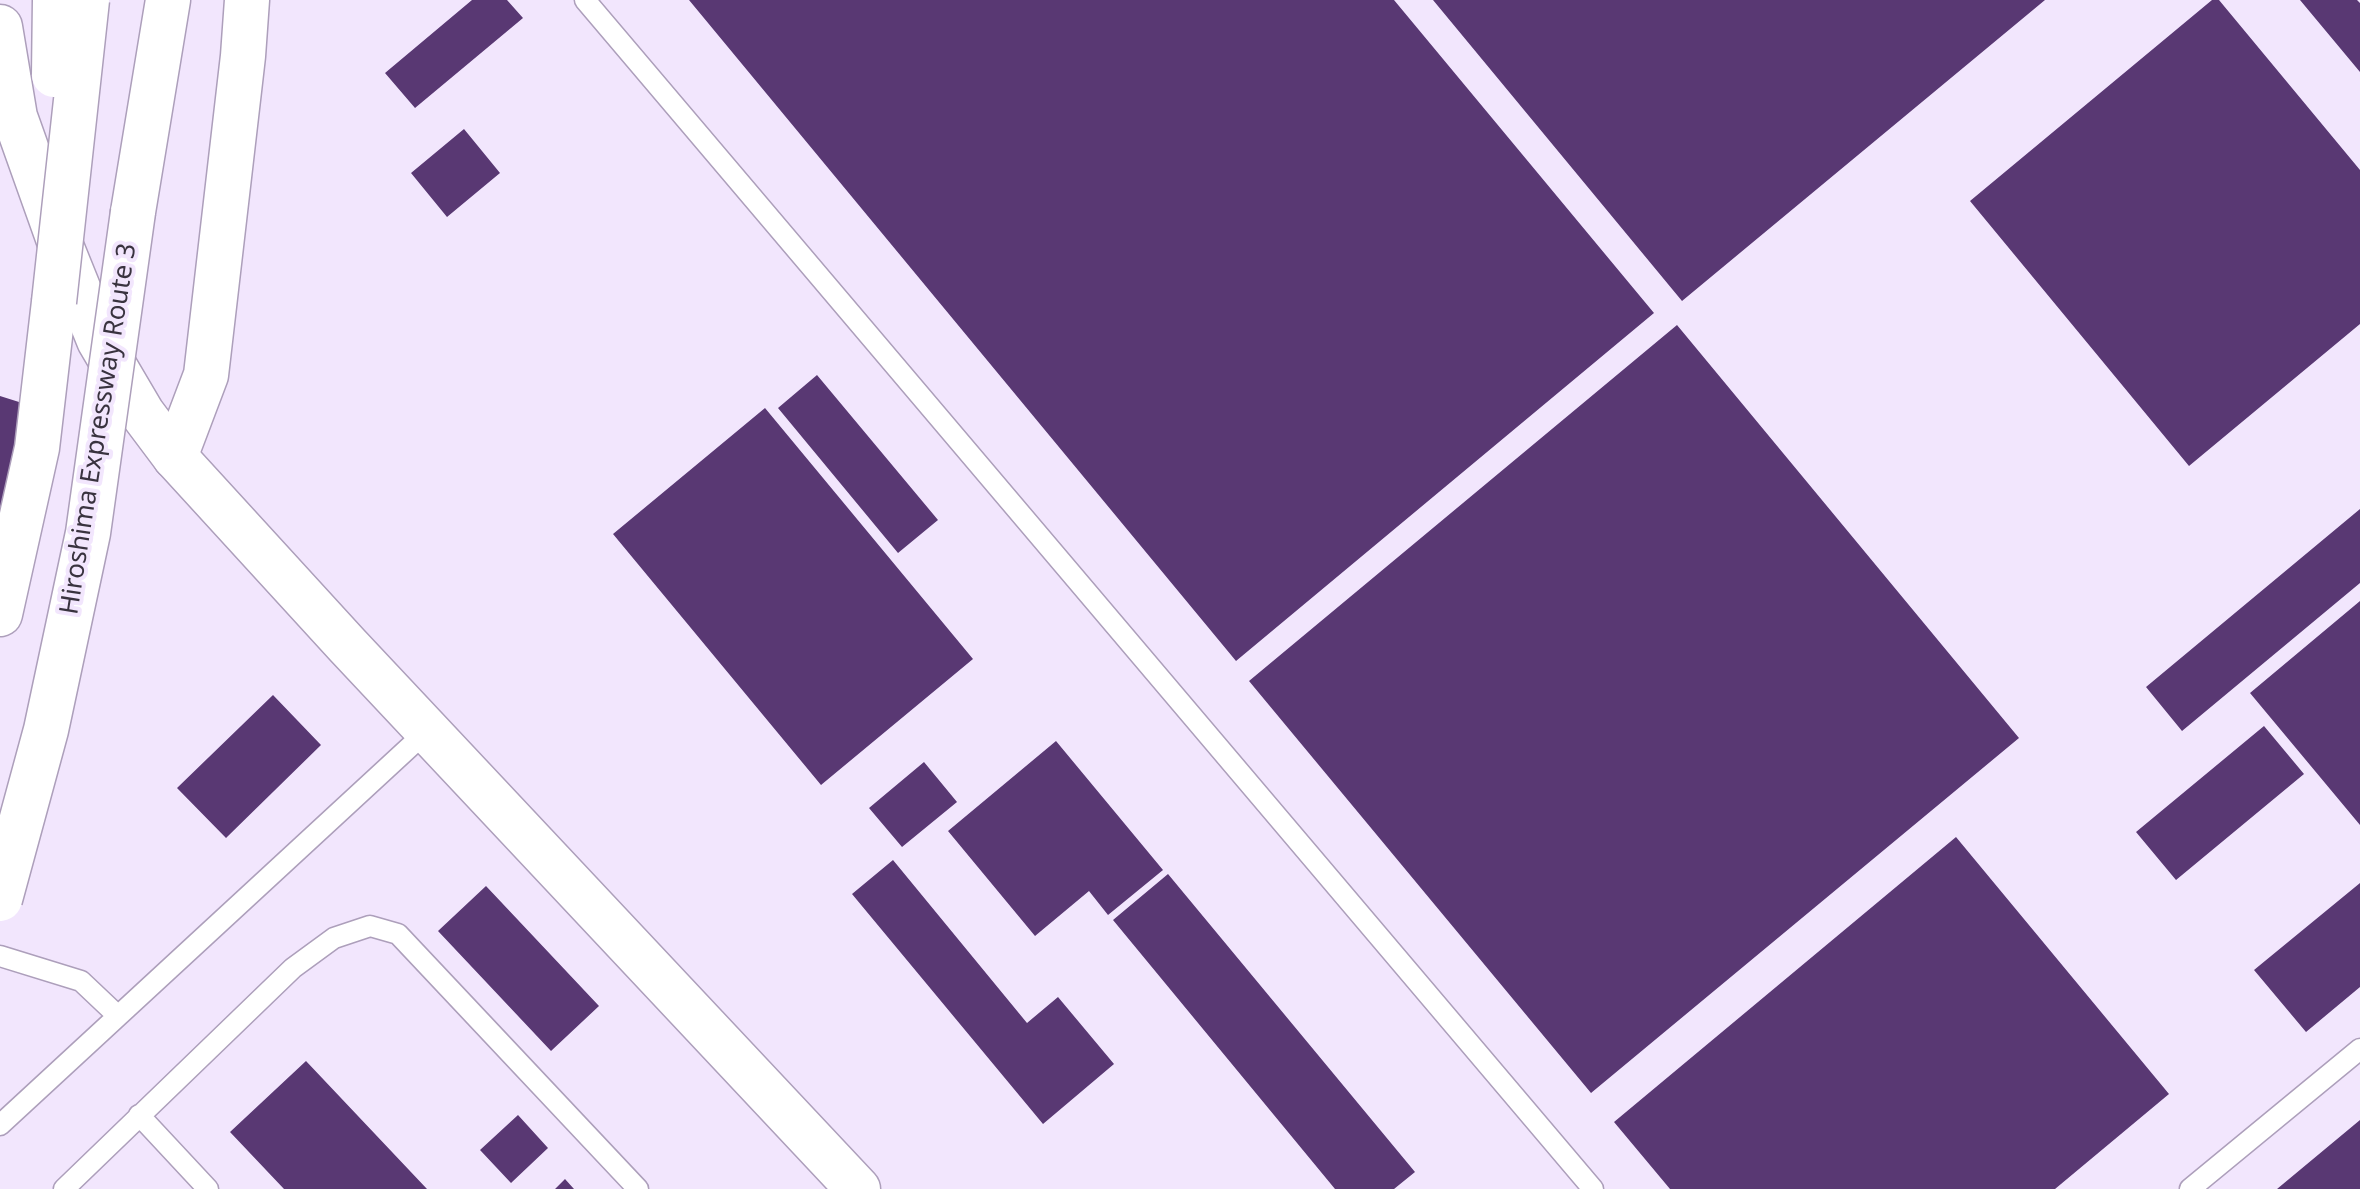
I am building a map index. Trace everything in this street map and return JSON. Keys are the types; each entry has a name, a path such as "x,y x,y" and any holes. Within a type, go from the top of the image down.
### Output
{"main road":[{"path":"54,302 55,0"},
{"path":"0,614 37,448 87,0"},
{"name":"Hiroshima Expressway Route 3","path":"0,899 46,730 88,533 133,212 147,0"},
{"path":"133,212 168,0"},
{"path":"175,457 206,375 247,0"},
{"path":"0,27 15,117 66,260 99,340 142,413 175,457 427,731 858,1189"}],"lane":[{"path":"585,0 1593,1189"},
{"path":"0,1125 427,731"},
{"path":"64,1189 293,968 334,938 370,926 398,934 638,1189"},
{"path":"0,956 81,981 118,1016"},
{"path":"2190,1189 2360,1049"},
{"path":"139,1115 208,1189"}],"building":[{"path":"472,0 507,0 523,18 415,108 385,73"},
{"path":"689,0 1394,0 1654,313 1236,661"},
{"path":"1433,0 2045,0 1682,301"},
{"path":"2212,0 2219,0 2360,170 2360,324 2189,466 1970,201"},
{"path":"2300,0 2357,0 2360,3 2360,72"},
{"path":"464,129 500,173 447,217 411,173"},
{"path":"1677,325 2019,738 1591,1093 1249,681"},
{"path":"817,375 938,520 898,553 778,408"},
{"path":"0,396 38,408 0,529"},
{"path":"765,408 973,659 821,785 613,534"},
{"path":"2360,509 2360,583 2182,731 2146,687"},
{"path":"2360,601 2360,825 2250,693"},
{"path":"273,695 321,745 226,838 177,788"},
{"path":"2264,726 2304,774 2176,880 2136,832"},
{"path":"1056,741 1163,870 1108,915 1089,891 1035,936 948,831"},
{"path":"924,762 957,802 902,847 869,808"},
{"path":"1956,837 2169,1094 2055,1189 1670,1189 1614,1122"},
{"path":"893,860 1027,1023 1058,997 1114,1064 1043,1124 852,894"},
{"path":"1168,874 1415,1172 1394,1189 1335,1189 1113,920"},
{"path":"2360,883 2360,987 2306,1032 2254,970"},
{"path":"486,886 599,1006 551,1051 438,931"},
{"path":"306,1061 427,1189 284,1189 230,1132"},
{"path":"518,1115 548,1148 511,1183 480,1150"},
{"path":"2360,1120 2360,1189 2277,1189"},
{"path":"565,1179 574,1189 555,1189"}]}
